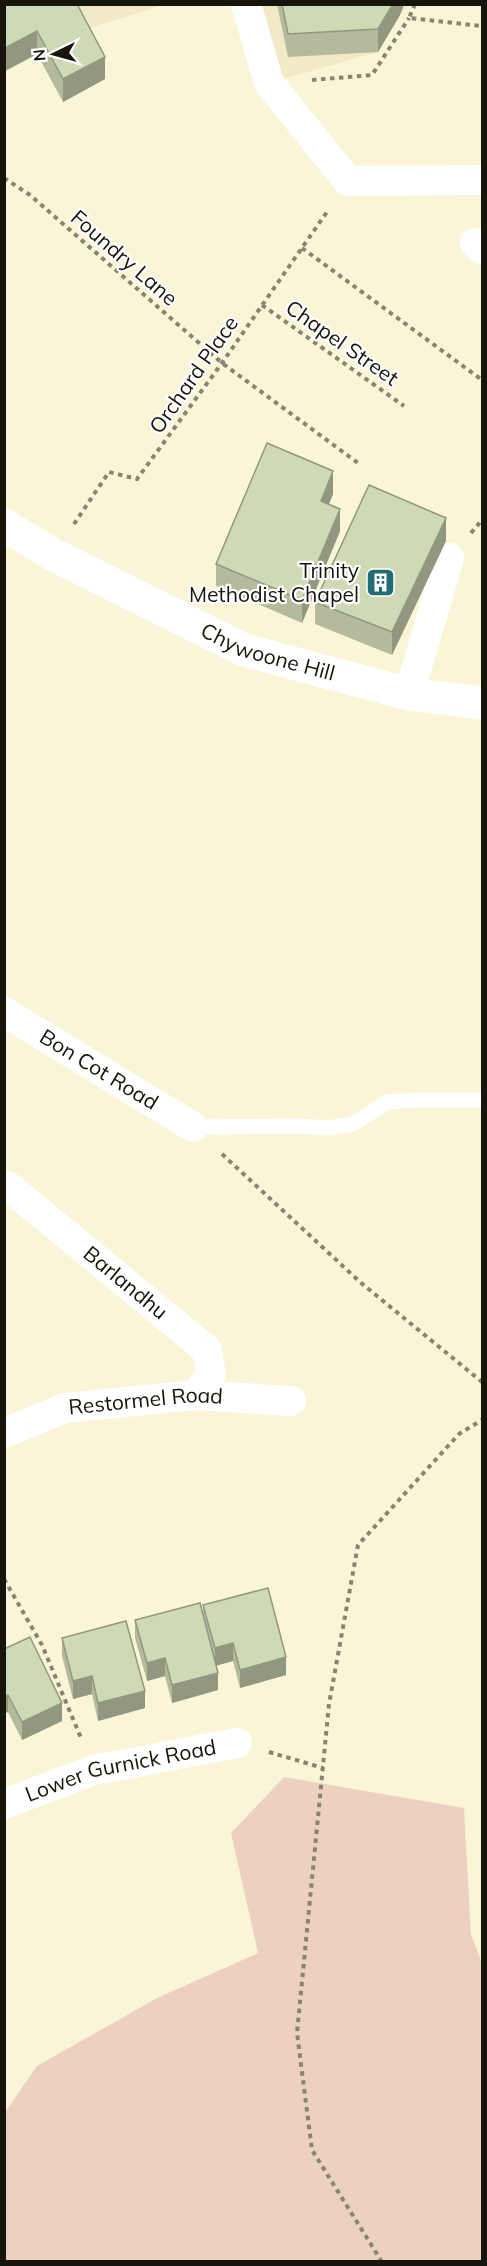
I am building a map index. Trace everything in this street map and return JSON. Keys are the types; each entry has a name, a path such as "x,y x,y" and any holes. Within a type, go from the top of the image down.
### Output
{"main road":[{"name":"Chywoone Hill","path":"4,525 54,555 244,650 409,694 483,703"}],"street":[{"path":"246,4 269,83 348,181 483,180"},
{"path":"409,694 449,558"},
{"name":"Bon Cot Road","path":"4,1012 193,1127"},
{"name":"Barlandhu","path":"4,1186 9,1187 207,1350 211,1375 195,1395"},
{"name":"Restormel Road","path":"4,1433 65,1408 195,1395 291,1401"},
{"name":"Lower Gurnick Road","path":"4,1804 94,1770 237,1743"}],"lane":[{"path":"193,1127 328,1128 353,1124 387,1102 483,1100"}],"path":[{"path":"269,83 372,75 410,18 415,4"},
{"path":"410,18 483,26"},
{"name":"Foundry Lane","path":"4,178 30,195 222,363 358,463"},
{"name":"Orchard Place","path":"54,555 109,471 138,479 222,363 348,181"},
{"path":"302,248 483,381"},
{"name":"Chapel Street","path":"262,305 404,406"},
{"path":"193,1127 360,1282 483,1383"},
{"path":"382,2262 312,2150 297,2033 329,1704 358,1545 459,1434 483,1420"},
{"path":"4,1580 42,1646 94,1770"},
{"path":"237,1743 323,1768"}],"shaded area":[{"path":"5,5 164,5 5,54"},
{"path":"250,5 410,5 400,15 378,52 269,83"},
{"path":"284,1777 464,1808 471,1934 482,1963 482,2261 5,2261 5,2112 37,2066 157,1998 258,1953 231,1833"}],"building":[{"path":"4,4 77,4 105,57 63,79 37,31 5,48"},
{"path":"282,4 393,4 378,29 288,34"},
{"path":"267,443 333,471 321,501 340,509 302,600 216,564"},
{"name":"Trinity Methodist Chapel","path":"369,485 446,518 392,632 315,602"},
{"path":"268,1588 286,1657 240,1670 233,1643 215,1648 203,1605"},
{"path":"200,1603 218,1673 172,1685 165,1658 147,1663 135,1620"},
{"path":"126,1621 145,1691 98,1703 92,1676 73,1681 62,1638"},
{"path":"30,1637 62,1703 22,1722 8,1695 4,1696 4,1649"}],"place":[{"name":"Trinity Methodist Chapel","path":"380,583"}]}
